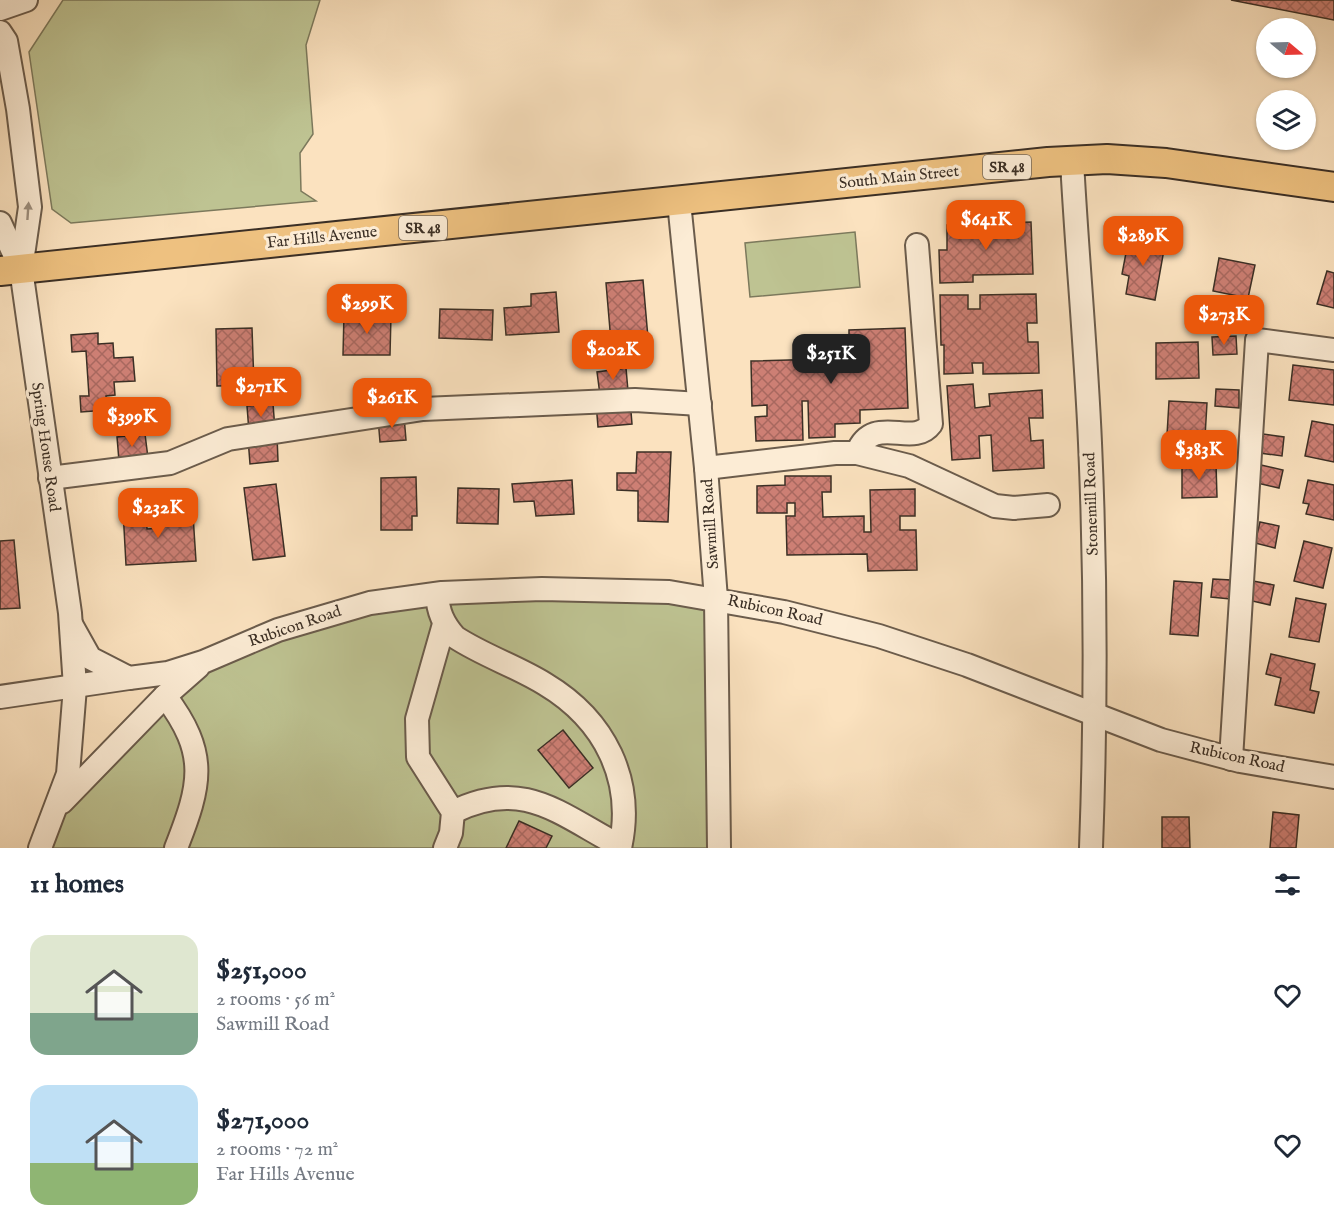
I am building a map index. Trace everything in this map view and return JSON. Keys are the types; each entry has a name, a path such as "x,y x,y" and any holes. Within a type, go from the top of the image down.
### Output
{"main road":[{"name":"South Main Street","path":"679,202 1107,159 1166,163 1334,187"},
{"name":"Far Hills Avenue","path":"10,270 679,202"}],"street":[{"path":"0,9 26,0"},
{"path":"0,32 6,41 18,109 30,207 10,270"},
{"name":"Stonemill Road","path":"1072,161 1090,442 1096,717 1091,848"},
{"name":"Sawmill Road","path":"679,202 706,468 716,599 719,848"},
{"path":"0,223 10,270"},
{"path":"857,453 867,438 879,432 918,434 926,431 931,424 917,245"},
{"name":"Spring House Road","path":"10,270 50,478 71,624 75,689"},
{"path":"1231,759 1257,340 1334,350"},
{"path":"50,478 170,462 228,439 423,409 635,400 700,404"},
{"path":"706,468 835,453 857,453 909,466 995,506 1014,508 1048,505"},
{"name":"Rubicon Road","path":"0,697 75,689 168,673 203,662 278,630 332,612 370,603 436,594 542,589 669,592 784,612 879,636 967,665 1096,717 1161,740 1231,759 1334,777"},
{"path":"436,594 438,609 444,624 455,637 471,648 543,683 563,696 586,718 605,744 621,783 626,815 620,847 538,802 502,796 476,801 453,812"},
{"path":"71,624 90,658 129,678"},
{"path":"444,624 417,719 418,757 453,812 451,833 445,848"},
{"name":"Rubicon Road","path":"56,808 165,696 203,662"},
{"path":"40,848 68,774 75,689"},
{"path":"165,696 179,714 193,740 197,760 197,787 176,848"}],"green space":[{"path":"63,0 320,0 306,45 313,134 300,153 301,191 316,201 71,223 52,209 29,52"},
{"path":"855,232 860,287 750,297 745,243"},
{"path":"442,593 716,599 719,848 40,848 56,808 203,662"}],"building":[{"path":"1231,0 1334,0 1334,20"},
{"path":"1031,222 1033,274 973,275 973,282 940,283 939,250 947,250 947,225"},
{"path":"1129,237 1165,244 1155,300 1126,294 1129,276 1122,274"},
{"path":"1219,258 1255,265 1248,298 1213,291"},
{"path":"1327,271 1334,273 1334,308 1317,304"},
{"path":"643,280 648,338 611,342 606,283"},
{"path":"556,292 559,332 506,335 504,308 531,306 531,294"},
{"path":"1036,294 1037,323 1027,323 1028,342 1038,342 1039,373 983,374 983,363 972,363 973,373 944,374 940,295 968,295 968,309 980,309 980,295"},
{"path":"440,309 493,310 492,340 439,338"},
{"path":"344,314 391,315 390,355 343,355"},
{"path":"252,328 254,385 217,386 216,329"},
{"path":"905,328 908,408 860,410 860,423 835,424 835,437 809,438 808,401 802,401 803,440 756,441 755,417 767,416 767,405 752,406 751,361 825,359 824,343 849,342 849,330"},
{"path":"98,333 98,344 113,343 114,358 133,357 135,381 114,382 115,395 106,396 107,410 81,412 80,396 89,396 86,351 72,352 71,335"},
{"path":"1236,336 1237,354 1213,355 1212,337"},
{"path":"1198,342 1199,378 1156,379 1156,343"},
{"path":"1293,365 1334,370 1334,405 1289,400"},
{"path":"626,368 628,391 600,395 597,372"},
{"path":"973,384 975,408 990,406 989,394 1042,390 1043,418 1029,418 1031,441 1043,440 1044,468 993,471 991,435 979,436 980,458 952,460 947,386"},
{"path":"1216,389 1239,390 1239,408 1215,406"},
{"path":"630,399 632,424 598,427 596,403"},
{"path":"1169,401 1207,403 1205,437 1167,435"},
{"path":"273,404 275,429 249,432 247,406"},
{"path":"404,416 406,440 380,442 378,418"},
{"path":"1312,421 1334,425 1334,462 1305,456"},
{"path":"145,434 148,458 119,461 117,437"},
{"path":"1263,434 1284,437 1282,456 1260,453"},
{"path":"277,436 278,461 250,464 248,438"},
{"path":"637,452 671,452 668,522 638,521 638,491 617,490 617,473 636,473"},
{"path":"1216,464 1217,497 1182,498 1182,465"},
{"path":"1261,465 1283,470 1279,488 1257,483"},
{"path":"785,476 831,476 831,492 822,492 823,517 864,516 864,532 871,532 870,490 915,489 915,516 900,516 900,530 916,530 917,570 868,571 867,554 787,555 786,516 795,516 795,503 787,503 787,513 757,513 757,486 785,485"},
{"path":"416,477 417,516 412,516 412,530 381,530 381,478"},
{"path":"572,480 574,514 536,516 534,501 514,502 512,484"},
{"path":"1308,480 1334,485 1334,520 1306,514 1309,504 1303,503"},
{"path":"276,484 285,556 253,560 244,488"},
{"path":"458,488 499,489 498,524 457,523"},
{"path":"146,508 147,529 162,528 161,517 193,515 196,561 126,565 123,510"},
{"path":"1260,522 1279,526 1275,548 1255,543"},
{"path":"14,540 20,608 0,609 0,541"},
{"path":"1304,541 1332,548 1323,588 1294,581"},
{"path":"1213,579 1231,580 1230,599 1211,597"},
{"path":"1174,581 1202,583 1198,636 1170,634"},
{"path":"1253,581 1274,585 1270,605 1248,600"},
{"path":"1296,598 1326,604 1319,642 1289,637"},
{"path":"1271,654 1315,664 1310,690 1319,692 1314,713 1275,705 1281,678 1266,674"},
{"path":"563,730 593,768 569,788 538,750"},
{"path":"1273,812 1299,815 1296,848 1270,848"},
{"path":"1162,817 1189,817 1190,848 1162,848"},
{"path":"519,821 552,836 546,848 506,848"}]}
